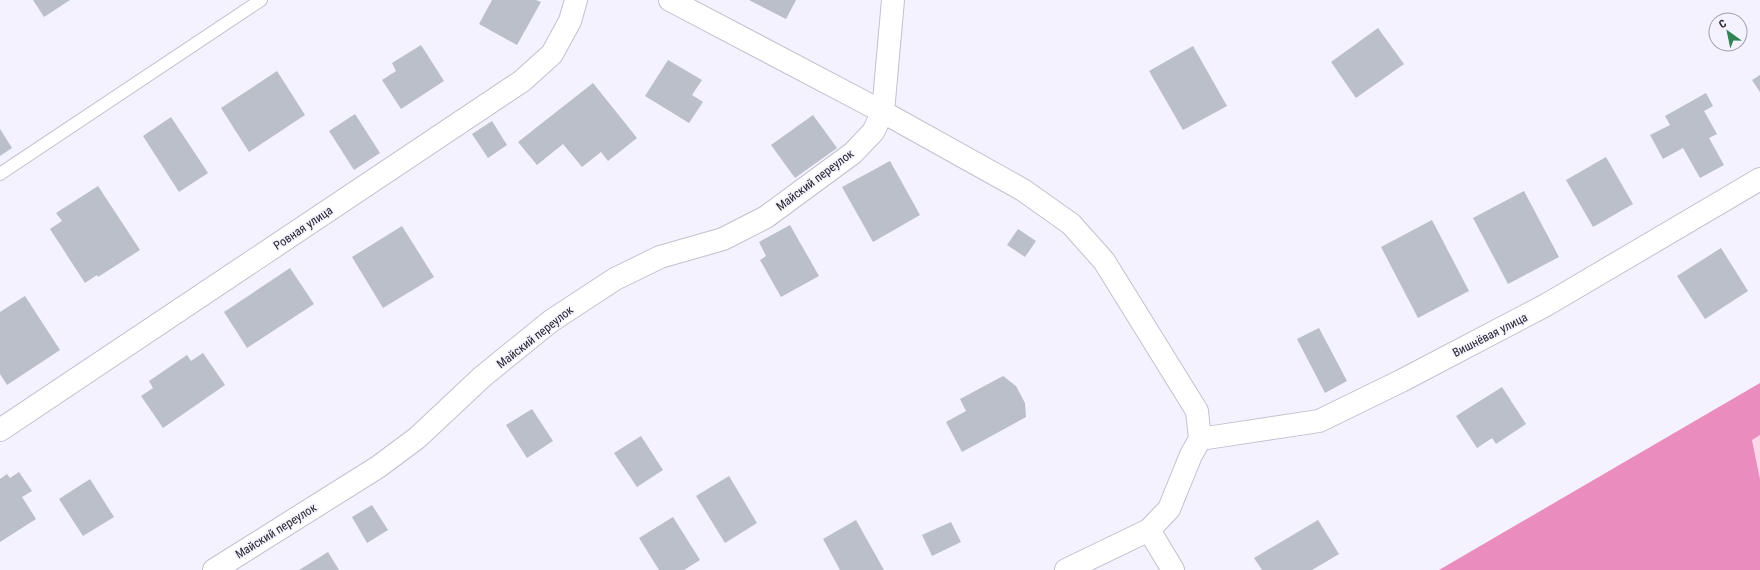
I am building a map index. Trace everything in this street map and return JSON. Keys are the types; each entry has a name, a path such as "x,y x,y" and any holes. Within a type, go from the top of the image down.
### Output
{"street":[{"name":"Ровная улица","path":"0,430 522,81 552,54 570,21 576,0"},
{"path":"670,0 884,112 1023,190 1071,224 1104,261 1197,411 1200,439 1191,455 1169,509 1149,530 1066,570"},
{"path":"884,112 893,0"},
{"name":"Майский переулок","path":"214,570 378,467 417,438 482,378 551,321 615,279 660,257 723,239 766,217 853,153 873,132 884,112"},
{"name":"Вишнёвая улица","path":"1200,439 1319,421 1401,381 1546,306 1760,179"},
{"path":"1149,530 1173,570"}],"lane":[{"path":"0,174 261,0"}],"shaded area":[{"path":"1760,383 1760,435 1752,440 1760,479 1760,570 1439,570"},
{"path":"1760,435 1760,479 1752,440"}],"building":[{"path":"33,0 70,0 44,17"},
{"path":"492,0 536,0 541,2 517,45 479,24"},
{"path":"749,0 796,0 786,19"},
{"path":"1378,28 1404,64 1356,98 1331,62"},
{"path":"421,45 444,81 401,109 382,80 396,71 392,63"},
{"path":"1193,46 1227,106 1183,130 1149,71"},
{"path":"668,60 702,80 692,95 703,102 689,123 645,96"},
{"path":"277,71 305,115 249,152 221,108"},
{"path":"1760,75 1760,92 1752,80"},
{"path":"593,83 637,138 608,161 601,152 582,167 563,144 537,165 518,142"},
{"path":"1706,93 1713,106 1704,111 1717,134 1709,138 1724,165 1700,178 1683,148 1663,159 1650,135 1670,125 1665,116"},
{"path":"355,114 380,153 354,170 329,131"},
{"path":"813,115 837,148 795,178 771,145"},
{"path":"171,117 208,173 179,192 143,136"},
{"path":"492,121 507,145 488,158 472,134"},
{"path":"0,129 12,148 0,156"},
{"path":"1606,157 1633,204 1593,227 1566,180"},
{"path":"890,161 920,215 873,242 842,187"},
{"path":"98,186 140,250 98,277 97,275 85,283 50,229 62,221 56,213"},
{"path":"1524,191 1559,257 1508,284 1473,218"},
{"path":"1432,220 1469,291 1418,318 1381,247"},
{"path":"790,225 819,276 781,297 760,260 766,256 759,242"},
{"path":"402,226 434,277 383,308 352,257"},
{"path":"1018,229 1036,241 1025,257 1007,245"},
{"path":"1721,248 1748,291 1705,319 1677,276"},
{"path":"290,268 314,304 247,348 224,312"},
{"path":"25,296 60,350 7,385 0,374 0,312"},
{"path":"1319,328 1347,381 1325,393 1297,339"},
{"path":"203,353 225,385 163,428 141,396 153,388 149,381 187,355 191,361"},
{"path":"1003,376 1016,386 1025,403 1026,417 962,452 946,422 966,411 960,399"},
{"path":"1502,387 1526,424 1496,444 1492,438 1477,448 1456,416"},
{"path":"532,409 553,441 527,458 506,425"},
{"path":"641,436 663,470 637,487 614,453"},
{"path":"19,472 32,491 22,497 36,519 0,542 0,479 7,474 10,478"},
{"path":"729,476 757,523 725,543 696,496"},
{"path":"90,479 114,517 83,536 59,499"},
{"path":"372,505 388,530 367,543 352,517"},
{"path":"673,517 700,560 684,570 659,570 639,538"},
{"path":"856,520 884,570 840,570 823,539"},
{"path":"1318,520 1339,554 1312,570 1262,570 1254,558"},
{"path":"951,522 961,542 932,556 922,535"},
{"path":"328,552 339,570 299,570"}]}
